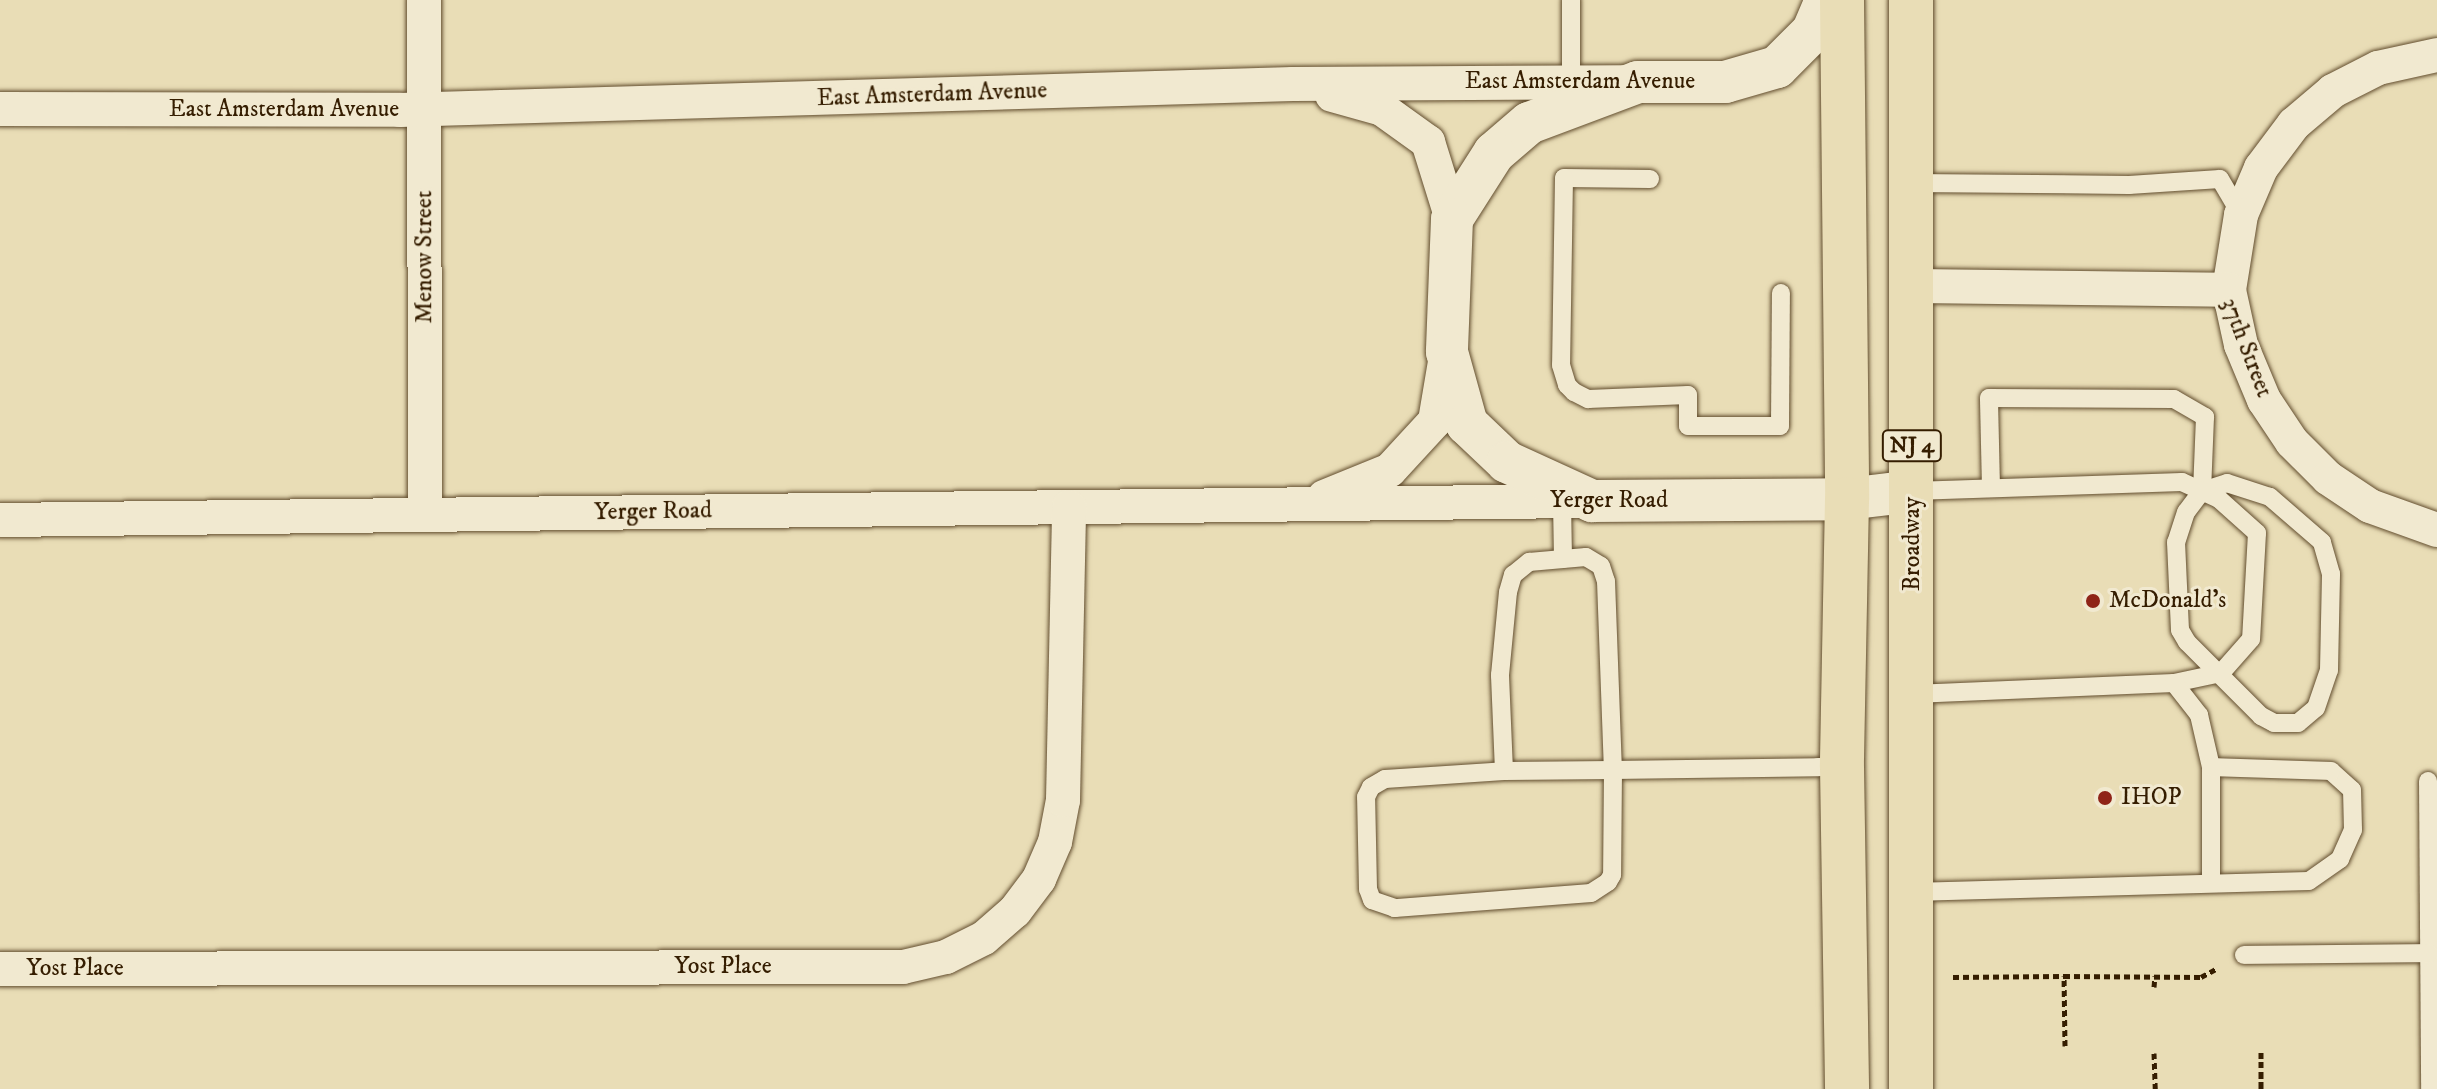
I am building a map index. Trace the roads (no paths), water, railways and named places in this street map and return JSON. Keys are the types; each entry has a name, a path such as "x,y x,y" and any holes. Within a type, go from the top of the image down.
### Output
{"main road":[{"name":"NJ 4","path":"1842,0 1847,499 1842,767 1847,1089"},
{"name":"Broadway","path":"1911,0 1911,977 1915,1080"}],"street":[{"name":"Menow Street","path":"424,0 425,515"},
{"name":"East Amsterdam Avenue","path":"0,109 424,110 1293,84 1725,82 1777,67 1813,31 1826,0"},
{"path":"2229,290 2241,215 2261,168 2294,124 2333,91 2378,68 2437,55"},
{"path":"1452,219 1494,153 1529,123 1638,82"},
{"path":"1293,84 1382,109 1428,142 1452,219 1447,352 1467,424 1507,462 1577,501"},
{"name":"37th Street","path":"1912,286 2229,290 2241,345 2264,400 2292,442 2328,478 2370,506 2437,530"},
{"name":"Yerger Road","path":"1305,505 1390,470 1435,421 1447,352"},
{"name":"Yerger Road","path":"0,520 1847,499 1913,491"},
{"name":"Yost Place","path":"0,969 887,967 946,957 984,938 1015,911 1039,879 1055,842 1063,800 1069,507"}],"lane":[{"path":"1571,0 1571,82"},
{"path":"1650,179 1564,178 1561,365 1567,385 1574,392 1588,399 1688,395 1688,426 1780,426 1781,293"},
{"path":"1910,183 2129,185 2220,179 2241,215"},
{"path":"1991,488 1989,398 2174,399 2205,417 2202,491"},
{"path":"1913,491 2182,482 2219,499 2257,533 2251,639 2221,673 2174,683 1913,694"},
{"path":"2227,483 2270,497 2322,542 2331,574 2329,670 2324,689 2307,718 2298,723 2274,723 2261,716 2187,642 2177,614 2176,542 2186,512 2202,491 2227,483"},
{"path":"1563,559 1577,501"},
{"path":"1504,771 1500,675 1508,592 1513,575 1529,562 1586,557 1601,566 1606,581 1613,770 1612,875 1598,891 1395,908 1372,900 1368,889 1366,797 1371,787 1385,779 1504,771 1613,770 1842,767"},
{"path":"2174,683 2199,715 2211,767 2211,883"},
{"path":"1912,892 2309,881 2340,859 2353,830 2352,790 2331,771 2211,767"},
{"path":"2428,781 2430,1089"},
{"path":"2244,955 2429,953"}],"place":[{"name":"McDonald's","path":"2093,601"},
{"name":"IHOP","path":"2105,798"}]}
